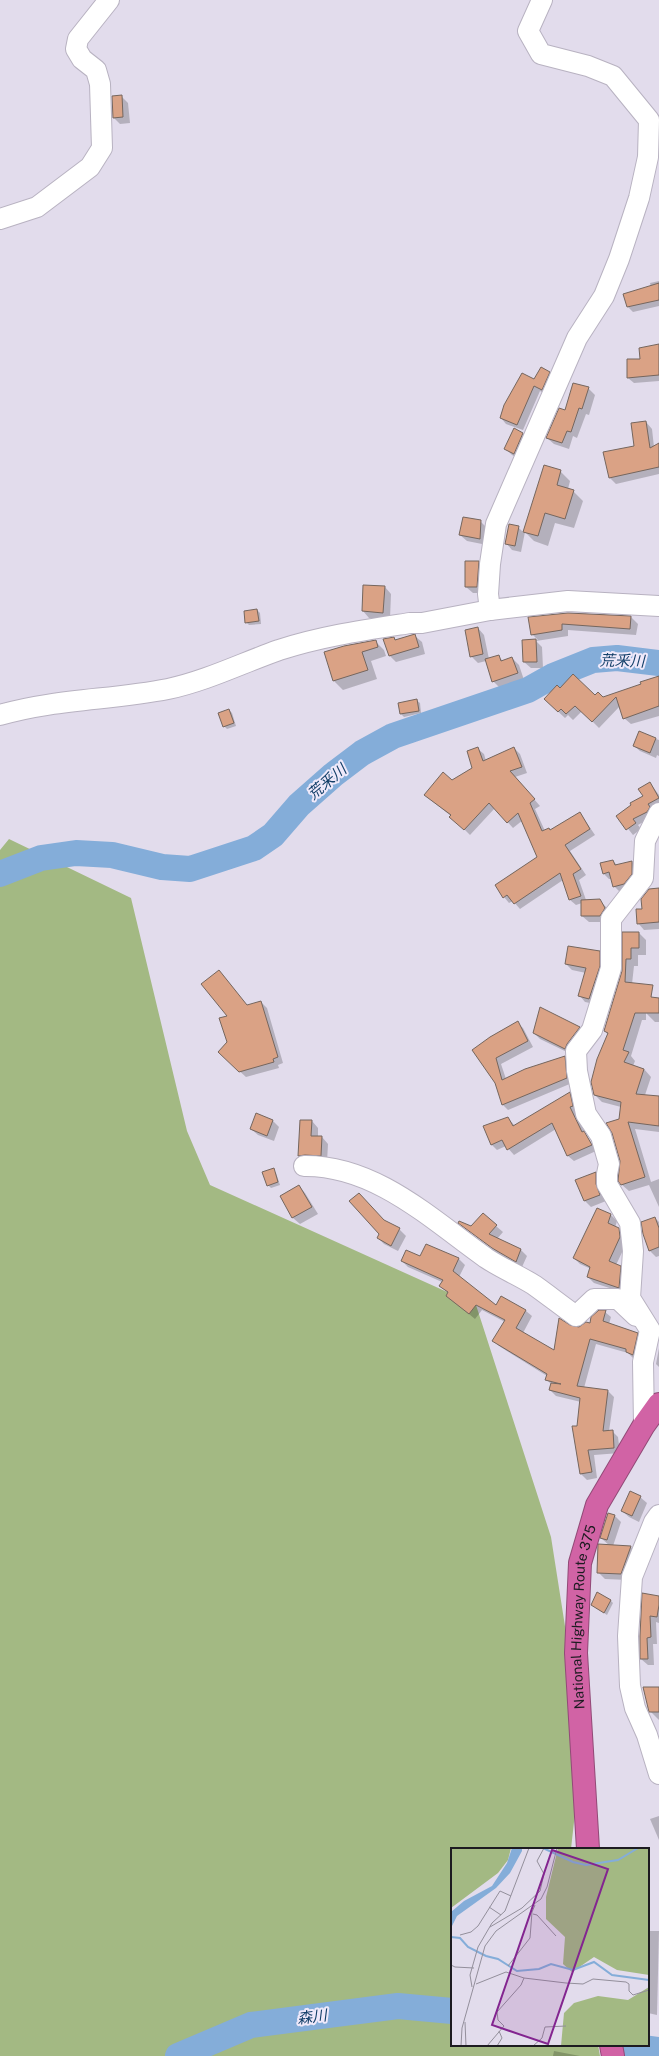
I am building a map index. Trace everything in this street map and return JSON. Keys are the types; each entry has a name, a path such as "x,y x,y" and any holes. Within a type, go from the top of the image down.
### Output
{"highway":[{"name":"National Highway Route 375","path":"588,1848 576,1653 580,1563 597,1505 644,1425 659,1404"},
{"path":"612,2046 613,2056"}],"street":[{"path":"0,219 36,207 90,167 102,148 100,84 96,70 82,59 76,49 78,39 109,0"},
{"path":"490,610 488,594 496,524 577,338 604,296 619,259 639,198 648,157 648,120 613,76 588,66 541,54 528,31 542,0"},
{"path":"0,714 28,706 168,689 211,676 279,650 334,635 410,623 422,623 490,610 568,601 659,606"},
{"path":"644,1425 643,1362 650,1330 630,1298 633,1252 630,1223 607,1184 609,1164 601,1136 586,1114 577,1071 576,1051 592,1030 610,968 611,919 644,878 645,841 659,813"},
{"path":"304,1166 317,1166 351,1172 384,1187 441,1224 488,1259 533,1285 576,1316 594,1299 618,1299 650,1330"},
{"path":"659,1515 654,1522 632,1577 628,1636 630,1686 659,1774"}],"green space":[{"path":"9,839 131,898 187,1131 210,1185 476,1305 551,1537 583,1741 571,1848 451,1848 451,2046 598,2046 600,2056 0,2056 0,850"}],"building":[{"path":"122,95 123,117 113,118 112,96"},
{"path":"659,283 659,300 627,307 623,294"},
{"path":"659,344 659,375 627,378 627,359 640,359 639,348"},
{"path":"541,367 550,372 542,390 534,386 517,425 500,418 504,405 522,373 534,379"},
{"path":"573,383 589,387 582,409 579,408 571,432 567,431 562,443 546,438 559,408 565,410"},
{"path":"646,421 650,448 659,443 659,467 609,478 603,452 634,446 631,423"},
{"path":"514,428 523,433 514,454 504,449"},
{"path":"544,465 561,470 557,485 574,490 565,519 545,513 538,536 523,532"},
{"path":"463,517 481,520 480,539 459,535"},
{"path":"509,524 519,526 515,546 505,544"},
{"path":"465,561 479,561 477,587 465,587"},
{"path":"363,585 385,586 383,613 362,611"},
{"path":"257,609 259,621 245,623 244,611"},
{"path":"568,613 631,616 630,629 562,624 562,630 531,635 528,617"},
{"path":"478,627 483,654 470,657 465,630"},
{"path":"415,634 419,647 389,656 383,639 394,637 395,640"},
{"path":"536,639 537,662 523,662 522,640"},
{"path":"376,640 378,647 362,652 368,670 333,681 324,652 344,646"},
{"path":"499,655 501,661 512,657 518,673 492,682 485,659"},
{"path":"573,674 595,695 598,692 603,697 659,676 659,706 623,719 616,697 592,722 575,706 566,714 561,709 558,712 544,699 557,685 560,688"},
{"path":"417,699 419,711 400,714 398,703"},
{"path":"229,709 234,723 223,727 218,713"},
{"path":"639,731 656,738 650,753 633,746"},
{"path":"478,747 483,761 514,747 522,767 510,771 535,799 530,803 542,831 549,828 550,830 580,812 590,829 565,845 581,869 573,874 581,896 569,900 560,873 514,904 507,895 503,898 495,885 537,857 518,813 507,823 489,803 464,830 449,817 451,815 424,795 443,772 452,780 472,768 467,751"},
{"path":"650,782 659,798 648,804 650,807 647,812 633,819 636,823 626,830 616,816 631,805 630,803 643,796 638,789"},
{"path":"613,860 615,865 632,861 632,874 624,884 613,887 609,872 603,874 600,863"},
{"path":"659,888 659,922 637,924 636,909 642,909 641,899 649,889"},
{"path":"600,899 605,908 600,916 581,916 581,900"},
{"path":"622,932 639,932 639,948 631,948 631,959 626,959 625,982 653,985 651,997 659,998 659,1013 635,1013 623,1050 629,1052 624,1062 644,1069 636,1094 659,1096 659,1126 628,1122 645,1177 621,1185 618,1181 620,1161 612,1133 606,1123 619,1119 621,1102 594,1095 591,1082 597,1059 608,1033 604,1031 622,971"},
{"path":"568,946 600,951 600,966 589,999 578,996 586,968 565,964"},
{"path":"219,970 247,1005 261,1001 278,1057 273,1059 274,1062 239,1072 218,1052 227,1042 219,1018 227,1016 201,984"},
{"path":"540,1007 580,1027 565,1049 533,1033"},
{"path":"518,1021 528,1041 496,1058 502,1080 525,1069 565,1056 567,1078 502,1105 495,1083 472,1050 490,1037"},
{"path":"570,1092 573,1106 570,1107 582,1132 584,1131 592,1145 567,1156 552,1123 507,1150 502,1140 491,1145 483,1126 508,1117 513,1126"},
{"path":"256,1113 273,1120 267,1136 250,1129"},
{"path":"300,1120 312,1120 311,1136 322,1136 321,1156 298,1156"},
{"path":"274,1168 278,1182 267,1186 262,1172"},
{"path":"596,1172 596,1184 600,1195 584,1201 575,1180"},
{"path":"299,1185 312,1207 292,1218 280,1196"},
{"path":"359,1193 384,1220 400,1228 391,1246 377,1238 379,1234 349,1201"},
{"path":"597,1208 611,1214 608,1223 619,1228 620,1237 609,1261 621,1266 619,1288 587,1277 590,1267 573,1258"},
{"path":"483,1213 497,1225 489,1234 521,1249 516,1262 492,1248 458,1223 459,1221 471,1226"},
{"path":"655,1217 659,1228 659,1247 649,1251 643,1234 641,1222"},
{"path":"426,1244 459,1258 453,1271 496,1305 501,1296 526,1310 516,1328 554,1350 559,1318 570,1325 579,1327 586,1322 590,1323 591,1317 599,1310 606,1310 603,1321 638,1333 633,1355 626,1352 626,1349 590,1339 577,1386 608,1390 603,1431 613,1430 614,1448 588,1450 592,1472 580,1474 572,1426 577,1426 580,1398 549,1390 551,1383 561,1384 545,1380 547,1374 492,1341 505,1320 476,1305 469,1314 446,1296 448,1292 439,1286 443,1280 401,1261 406,1250 420,1256"},
{"path":"630,1491 641,1496 632,1516 621,1511"},
{"path":"608,1513 615,1515 607,1540 600,1538"},
{"path":"598,1544 631,1546 621,1574 597,1573"},
{"path":"597,1592 611,1600 604,1613 591,1605"},
{"path":"642,1593 659,1596 657,1617 650,1616 651,1637 647,1638 648,1659 640,1659"},
{"path":"643,1687 659,1687 659,1712 649,1712"}],"waterway":[{"name":"荒釆川","path":"0,874 41,858 76,853 112,855 162,867 190,869 254,848 273,835 299,805 333,775 362,753 393,736 528,690 553,676 593,660 617,658 659,663"},
{"name":"森川","path":"178,2056 251,2025 398,2006 451,2011"},
{"name":"森川","path":"628,2046 659,2050"}]}
